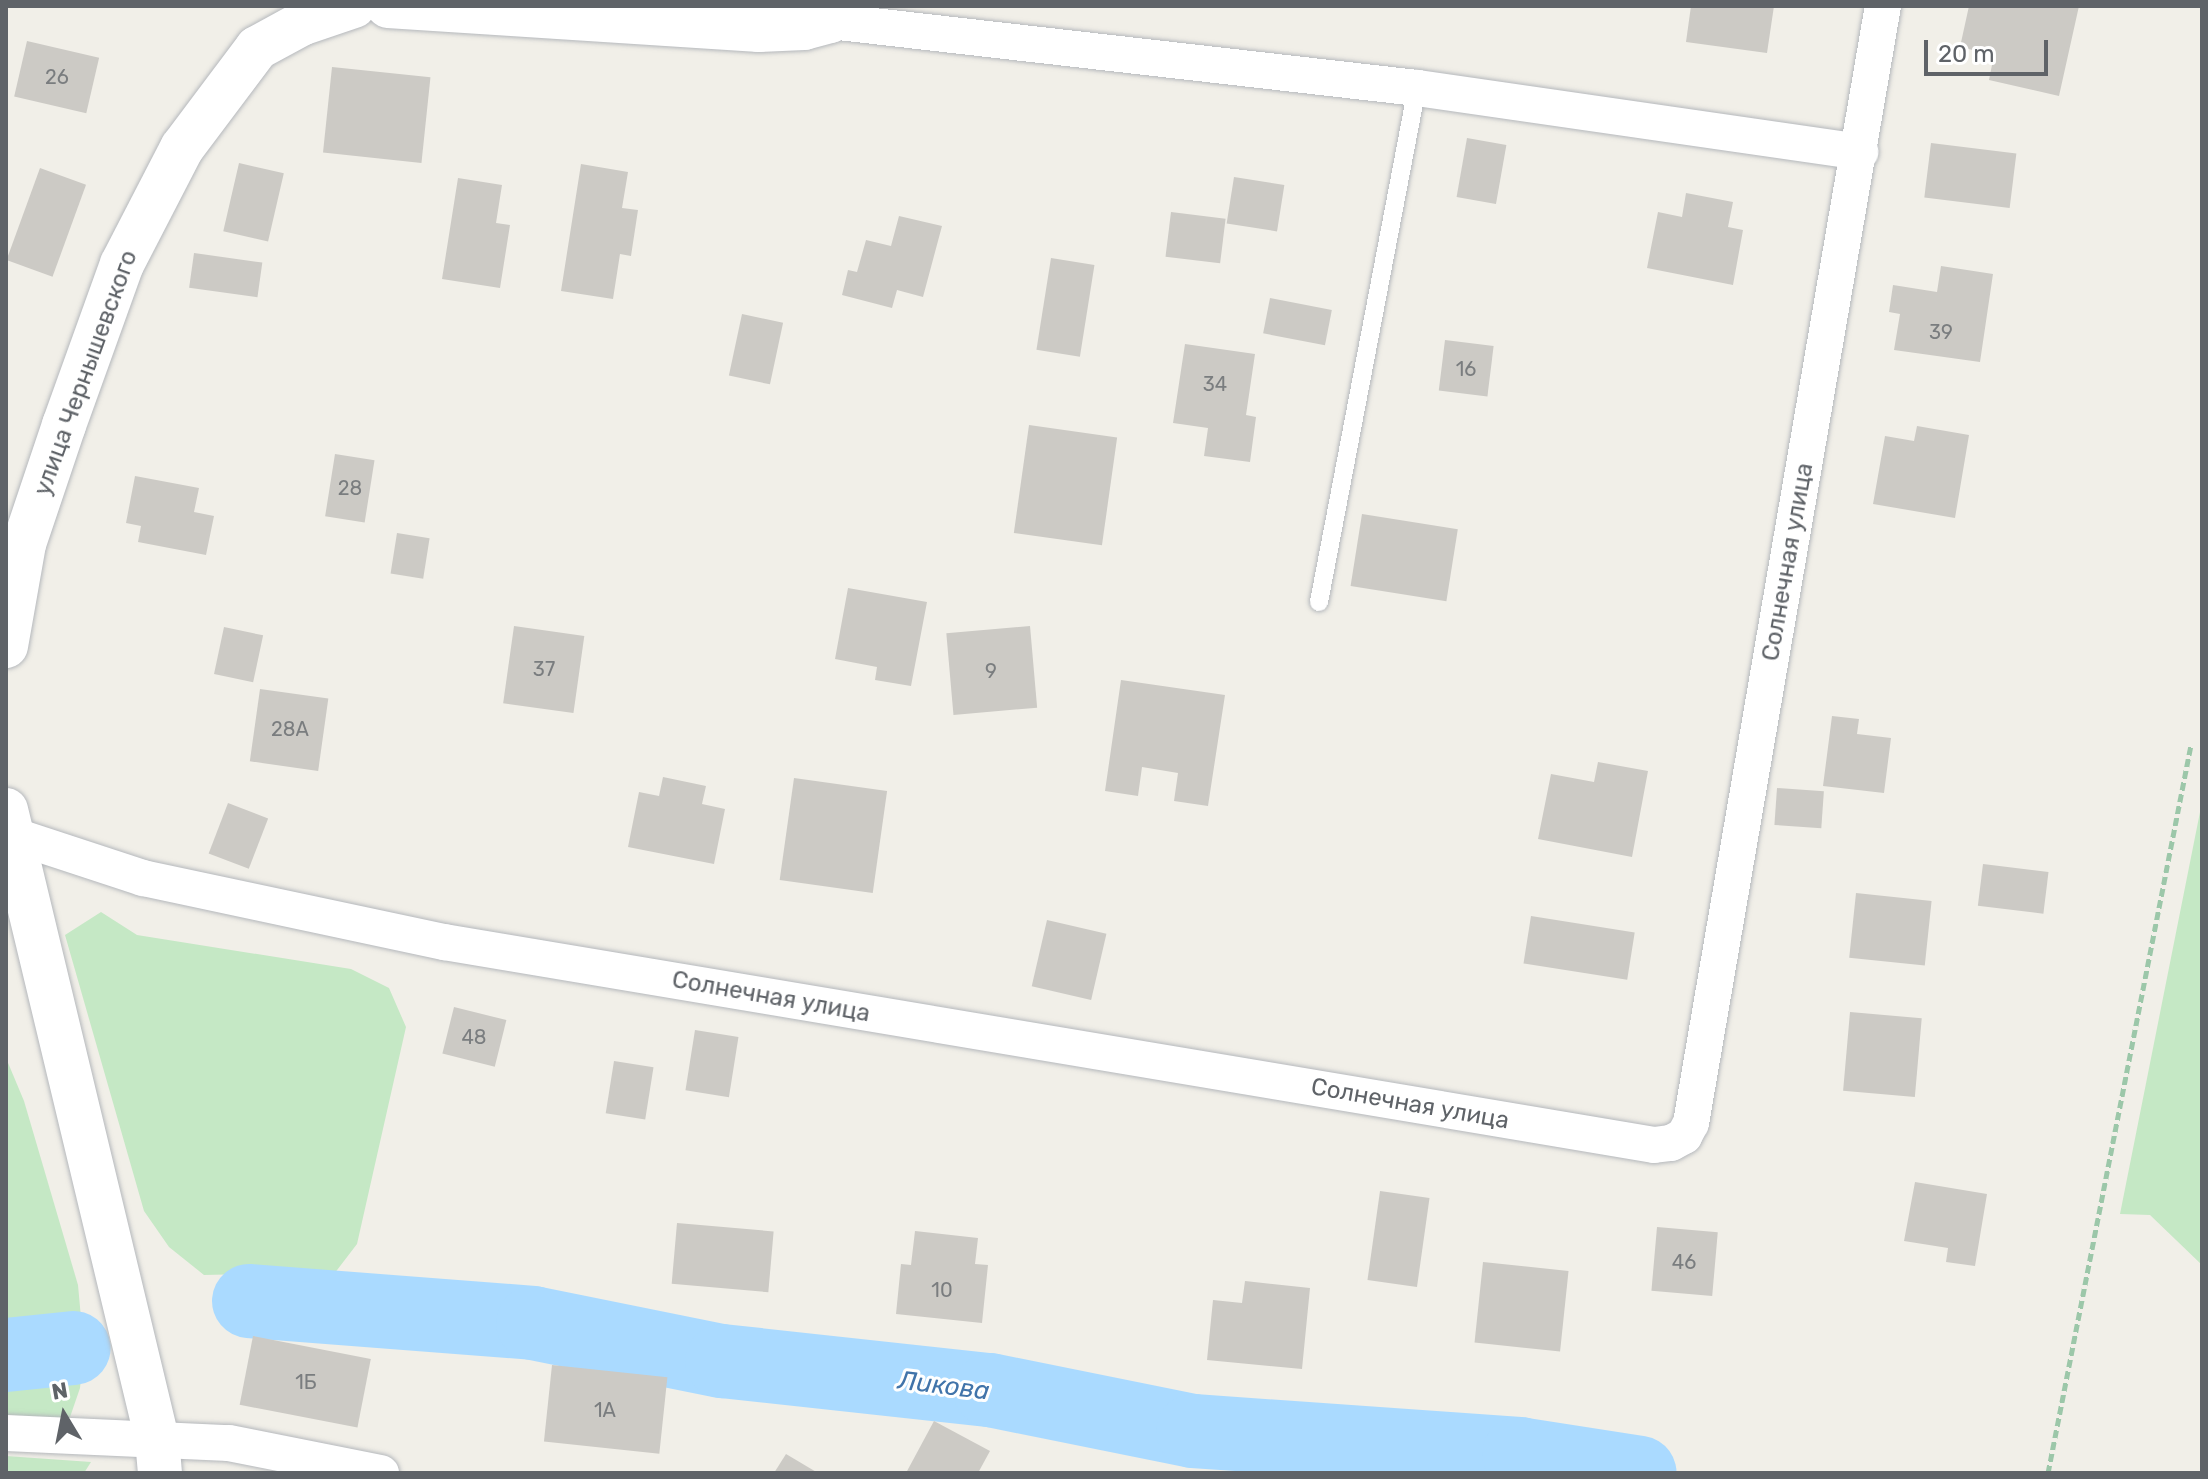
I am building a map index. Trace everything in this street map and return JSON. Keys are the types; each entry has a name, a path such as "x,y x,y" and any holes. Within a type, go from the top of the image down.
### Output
{"street":[{"name":"улица Чернышевского","path":"6,646 24,544 64,425 122,264 182,148 257,48 301,24 354,6"},
{"path":"388,6 759,30 841,14 1417,88 1860,152"},
{"name":"Солнечная улица","path":"8,822 143,878 444,942 1654,1145 1671,1143 1684,1136 1691,1123 1883,6"},
{"path":"8,822 158,1456"},
{"path":"6,1433 158,1456 307,1455 381,1473"}],"lane":[{"path":"1319,602 1417,88"}],"path":[{"path":"2048,1473 2191,745"}],"green space":[{"path":"2202,802 2202,1265 2150,1215 2120,1214"},
{"path":"101,912 137,935 351,969 389,988 406,1027 357,1244 331,1278 289,1291 248,1274 204,1275 169,1247 144,1211 65,935"},
{"path":"6,1058 24,1101 78,1285 84,1351 80,1388 68,1423 6,1415"},
{"path":"6,1456 91,1462 84,1473 6,1473"}],"building":[{"path":"1691,6 1774,6 1767,53 1686,42"},
{"path":"1969,6 2079,6 2059,96 1989,80 1994,55 1960,47"},
{"path":"27,41 99,58 86,113 14,97"},
{"path":"332,67 430,77 421,163 323,153"},
{"path":"1467,138 1506,145 1496,204 1457,197"},
{"path":"1931,143 2016,153 2010,208 1924,198"},
{"path":"239,163 284,173 268,242 223,231"},
{"path":"581,164 628,172 622,208 638,210 631,256 620,254 613,299 561,291"},
{"path":"40,168 86,185 53,277 6,260"},
{"path":"1234,177 1284,185 1277,231 1227,223"},
{"path":"458,178 502,185 496,223 510,225 500,288 442,279"},
{"path":"1686,193 1733,202 1728,227 1743,230 1733,285 1647,268 1658,212 1682,217"},
{"path":"1171,212 1226,219 1220,263 1166,257"},
{"path":"899,216 942,226 923,297 897,290 892,308 842,295 848,270 857,272 866,240 891,246"},
{"path":"194,253 262,263 257,297 189,288"},
{"path":"1051,258 1094,265 1080,357 1036,350"},
{"path":"1941,266 1993,274 1980,362 1894,350 1900,314 1889,312 1893,285 1937,292"},
{"path":"1270,298 1332,310 1325,345 1263,333"},
{"path":"742,314 783,323 770,384 729,376"},
{"path":"1445,340 1494,346 1487,397 1439,391"},
{"path":"1185,344 1255,354 1246,415 1256,417 1250,462 1204,456 1208,428 1173,423"},
{"path":"1029,425 1117,437 1102,545 1014,533"},
{"path":"1917,426 1969,435 1955,518 1873,504 1885,436 1914,441"},
{"path":"335,454 375,460 365,522 325,516"},
{"path":"135,476 199,488 194,512 214,516 206,555 138,542 141,526 126,523"},
{"path":"1362,514 1458,529 1446,601 1351,586"},
{"path":"397,533 430,538 423,579 391,573"},
{"path":"848,588 927,602 911,686 875,680 877,667 835,659"},
{"path":"514,626 584,636 573,713 503,703"},
{"path":"1030,626 1037,708 953,715 946,633"},
{"path":"224,627 263,635 253,682 214,674"},
{"path":"1121,680 1225,695 1208,806 1174,801 1178,773 1142,767 1138,796 1105,791"},
{"path":"260,689 328,699 318,771 250,761"},
{"path":"1832,716 1859,719 1857,734 1891,738 1884,793 1823,786"},
{"path":"1598,762 1648,771 1632,857 1538,839 1551,774 1594,782"},
{"path":"663,777 706,786 702,804 725,809 714,864 628,847 639,792 659,796"},
{"path":"794,778 887,791 873,893 780,880"},
{"path":"1777,788 1824,791 1821,828 1774,825"},
{"path":"228,803 268,818 249,869 209,853"},
{"path":"1983,864 2049,872 2043,914 1978,906"},
{"path":"1856,893 1932,901 1925,966 1849,958"},
{"path":"1531,916 1635,932 1627,980 1523,963"},
{"path":"1047,920 1106,934 1091,1000 1032,986"},
{"path":"454,1007 506,1020 495,1067 442,1054"},
{"path":"1850,1012 1922,1018 1915,1097 1843,1091"},
{"path":"695,1030 738,1037 729,1097 685,1090"},
{"path":"614,1061 654,1067 645,1120 606,1113"},
{"path":"1915,1182 1987,1194 1975,1266 1946,1262 1948,1248 1904,1241"},
{"path":"1380,1191 1430,1198 1417,1287 1367,1280"},
{"path":"677,1223 774,1231 768,1292 672,1284"},
{"path":"1657,1227 1718,1232 1712,1296 1651,1291"},
{"path":"915,1231 978,1238 975,1264 988,1265 982,1323 896,1314 901,1264 911,1265"},
{"path":"1483,1262 1569,1271 1560,1352 1475,1343"},
{"path":"1245,1281 1310,1288 1302,1369 1207,1360 1213,1300 1242,1303"},
{"path":"253,1336 371,1359 357,1428 240,1405"},
{"path":"552,1365 667,1377 659,1454 544,1442"},
{"path":"934,1421 990,1451 978,1473 906,1473"},
{"path":"786,1454 818,1473 774,1473"}],"waterway":[{"name":"Ликова","path":"249,1301 533,1323 722,1361 990,1390 1193,1431 1519,1454 1640,1473"},
{"name":"Ликова","path":"6,1355 74,1348"}]}
